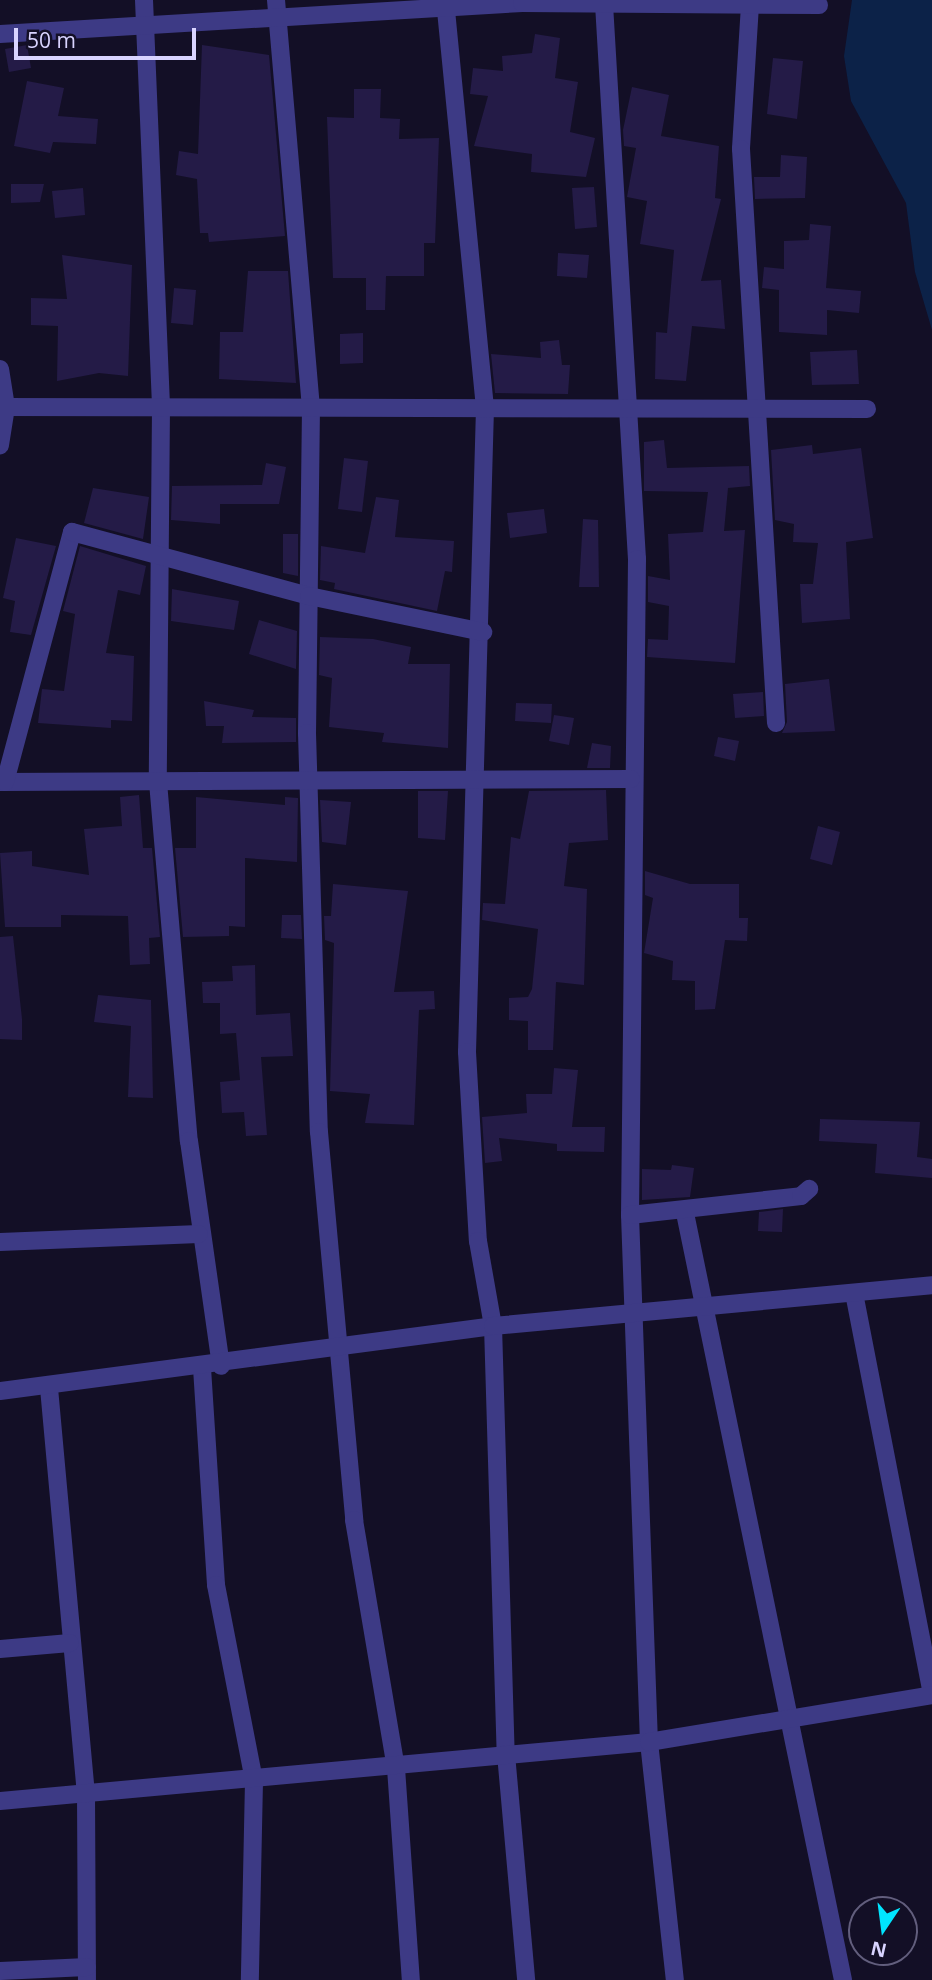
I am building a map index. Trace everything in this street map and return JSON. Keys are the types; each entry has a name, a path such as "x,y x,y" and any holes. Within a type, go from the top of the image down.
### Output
{"street":[{"path":"144,0 148,23 162,407 164,558 158,782 199,1234 221,1366"},
{"path":"0,34 148,23 278,8 446,3 818,5"},
{"path":"446,3 485,408 483,632 475,780 467,1052 478,1241 493,1326 506,1754 526,1980"},
{"path":"604,4 620,206 626,408 637,559 631,779 630,1215 638,1312 649,1742 675,1980"},
{"path":"750,5 741,149 776,723"},
{"path":"278,8 311,407 309,596 319,1132 354,1520 396,1768 411,1980"},
{"path":"0,369 3,407 0,446"},
{"path":"3,407 867,409"},
{"path":"483,632 309,596 72,532 2,782 631,779"},
{"path":"630,1215 685,1213 801,1196 809,1189"},
{"path":"685,1213 843,1980"},
{"path":"0,1242 199,1234"},
{"path":"0,1391 50,1388 221,1366 493,1326 932,1285"},
{"path":"0,1801 396,1768 506,1754 649,1742 932,1694 854,1293"},
{"path":"202,1368 216,1586 254,1780 250,1980"},
{"path":"0,1971 87,1973 86,1795 70,1643 50,1388"},
{"path":"0,1649 70,1643"}],"water":[{"path":"852,0 932,0 932,330 915,272 906,203 851,101 844,56"}],"building":[{"path":"535,34 560,38 555,78 578,82 570,132 595,138 586,177 531,172 532,154 474,146 488,96 470,94 473,68 503,71 502,56 532,53"},
{"path":"27,45 31,68 9,72 5,49"},
{"path":"202,45 269,55 285,236 209,242 208,233 200,233 197,179 176,175 179,151 198,154"},
{"path":"773,58 803,61 797,119 767,114"},
{"path":"27,81 64,88 58,116 98,119 96,144 53,142 50,153 14,146"},
{"path":"632,87 669,95 661,136 719,146 715,198 721,199 701,281 721,280 725,329 692,326 686,381 655,379 656,332 667,333 674,250 640,244 647,201 627,197 636,148 624,146 623,130"},
{"path":"354,89 381,89 380,118 400,119 399,139 439,138 435,243 424,243 424,276 386,276 385,310 366,310 366,278 333,278 327,117 354,118"},
{"path":"781,155 807,157 805,198 755,199 754,177 780,177"},
{"path":"11,184 44,184 40,202 11,203"},
{"path":"594,187 597,227 575,229 572,188"},
{"path":"83,188 85,215 55,218 52,191"},
{"path":"810,224 831,226 826,288 861,291 859,313 827,310 827,335 779,332 779,290 762,288 764,267 784,269 784,241 809,240"},
{"path":"558,253 589,255 587,278 557,276"},
{"path":"62,255 132,265 128,376 99,373 57,381 58,326 31,325 31,298 67,299"},
{"path":"248,271 288,271 296,383 219,379 220,332 243,332"},
{"path":"174,288 196,290 193,325 171,323"},
{"path":"363,333 363,363 340,364 340,334"},
{"path":"559,340 562,365 570,365 568,394 495,393 491,354 541,358 540,342"},
{"path":"857,350 859,384 812,385 810,352"},
{"path":"664,440 667,468 749,466 750,486 728,488 724,531 745,530 735,663 647,657 648,639 668,640 669,606 648,602 648,576 670,580 668,534 703,532 708,492 644,491 644,442"},
{"path":"812,445 813,454 861,448 873,538 846,542 850,619 802,623 800,584 813,584 818,543 793,542 794,524 775,520 771,450"},
{"path":"344,458 368,461 362,512 338,509"},
{"path":"266,463 286,467 279,504 220,504 220,524 171,520 172,486 262,485"},
{"path":"93,488 149,497 143,539 84,523"},
{"path":"376,497 399,500 395,537 454,541 452,572 445,571 437,611 334,589 335,583 320,580 321,546 365,553"},
{"path":"544,509 547,533 510,538 507,513"},
{"path":"583,519 598,520 599,587 579,587"},
{"path":"283,534 298,534 298,576 283,573"},
{"path":"16,538 56,546 31,635 10,632 15,601 3,598"},
{"path":"80,546 146,566 140,595 118,590 106,653 134,656 132,721 111,720 111,728 38,723 42,689 64,691 75,614 63,611"},
{"path":"172,589 239,601 234,630 171,621"},
{"path":"259,620 297,631 296,669 249,654"},
{"path":"320,637 373,639 411,647 408,664 450,664 448,748 382,742 384,733 329,727 332,678 319,675"},
{"path":"829,679 835,731 782,733 787,722 785,684"},
{"path":"763,692 764,716 735,718 733,694"},
{"path":"204,701 254,710 252,717 296,718 296,742 222,743 224,726 206,726"},
{"path":"516,703 552,704 551,723 515,721"},
{"path":"554,715 574,718 569,745 549,741"},
{"path":"718,737 739,741 735,761 714,756"},
{"path":"592,743 611,746 610,768 587,768"},
{"path":"606,790 608,840 569,843 564,886 587,889 584,985 556,982 553,1050 528,1050 528,1021 509,1020 509,998 528,997 532,989 538,929 482,920 483,903 505,904 511,837 520,839 529,791"},
{"path":"418,791 448,791 445,840 418,838"},
{"path":"139,795 143,848 152,848 160,937 149,938 150,964 130,965 128,916 61,915 61,927 5,927 0,853 32,851 32,866 89,875 84,829 122,826 120,797"},
{"path":"196,797 285,805 285,797 298,798 297,862 245,858 245,927 229,926 229,936 183,937 175,848 196,848"},
{"path":"320,800 351,802 346,845 322,842"},
{"path":"818,826 840,832 832,865 810,859"},
{"path":"645,871 690,884 739,884 739,918 748,918 747,941 725,940 715,1009 695,1010 695,981 672,980 673,961 644,953 653,898 645,895"},
{"path":"333,884 408,891 394,992 434,991 435,1009 419,1010 414,1125 365,1123 370,1094 330,1091 334,943 325,940 324,916 331,916"},
{"path":"282,915 301,915 302,939 281,938"},
{"path":"13,936 22,1040 0,1039 0,937"},
{"path":"255,965 256,1015 290,1013 293,1056 261,1057 267,1135 246,1136 244,1112 222,1113 220,1082 240,1080 236,1033 220,1034 220,1003 203,1003 202,982 233,981 232,966"},
{"path":"98,995 151,1000 153,1098 128,1097 131,1026 94,1022"},
{"path":"554,1068 578,1070 572,1127 605,1127 604,1152 557,1151 557,1144 499,1138 502,1161 485,1163 482,1117 527,1113 526,1094 552,1094"},
{"path":"820,1119 920,1122 917,1157 932,1159 932,1178 875,1173 877,1144 819,1141"},
{"path":"672,1165 694,1168 690,1197 642,1200 642,1169 671,1170"},
{"path":"783,1209 782,1232 758,1231 759,1212"}]}
